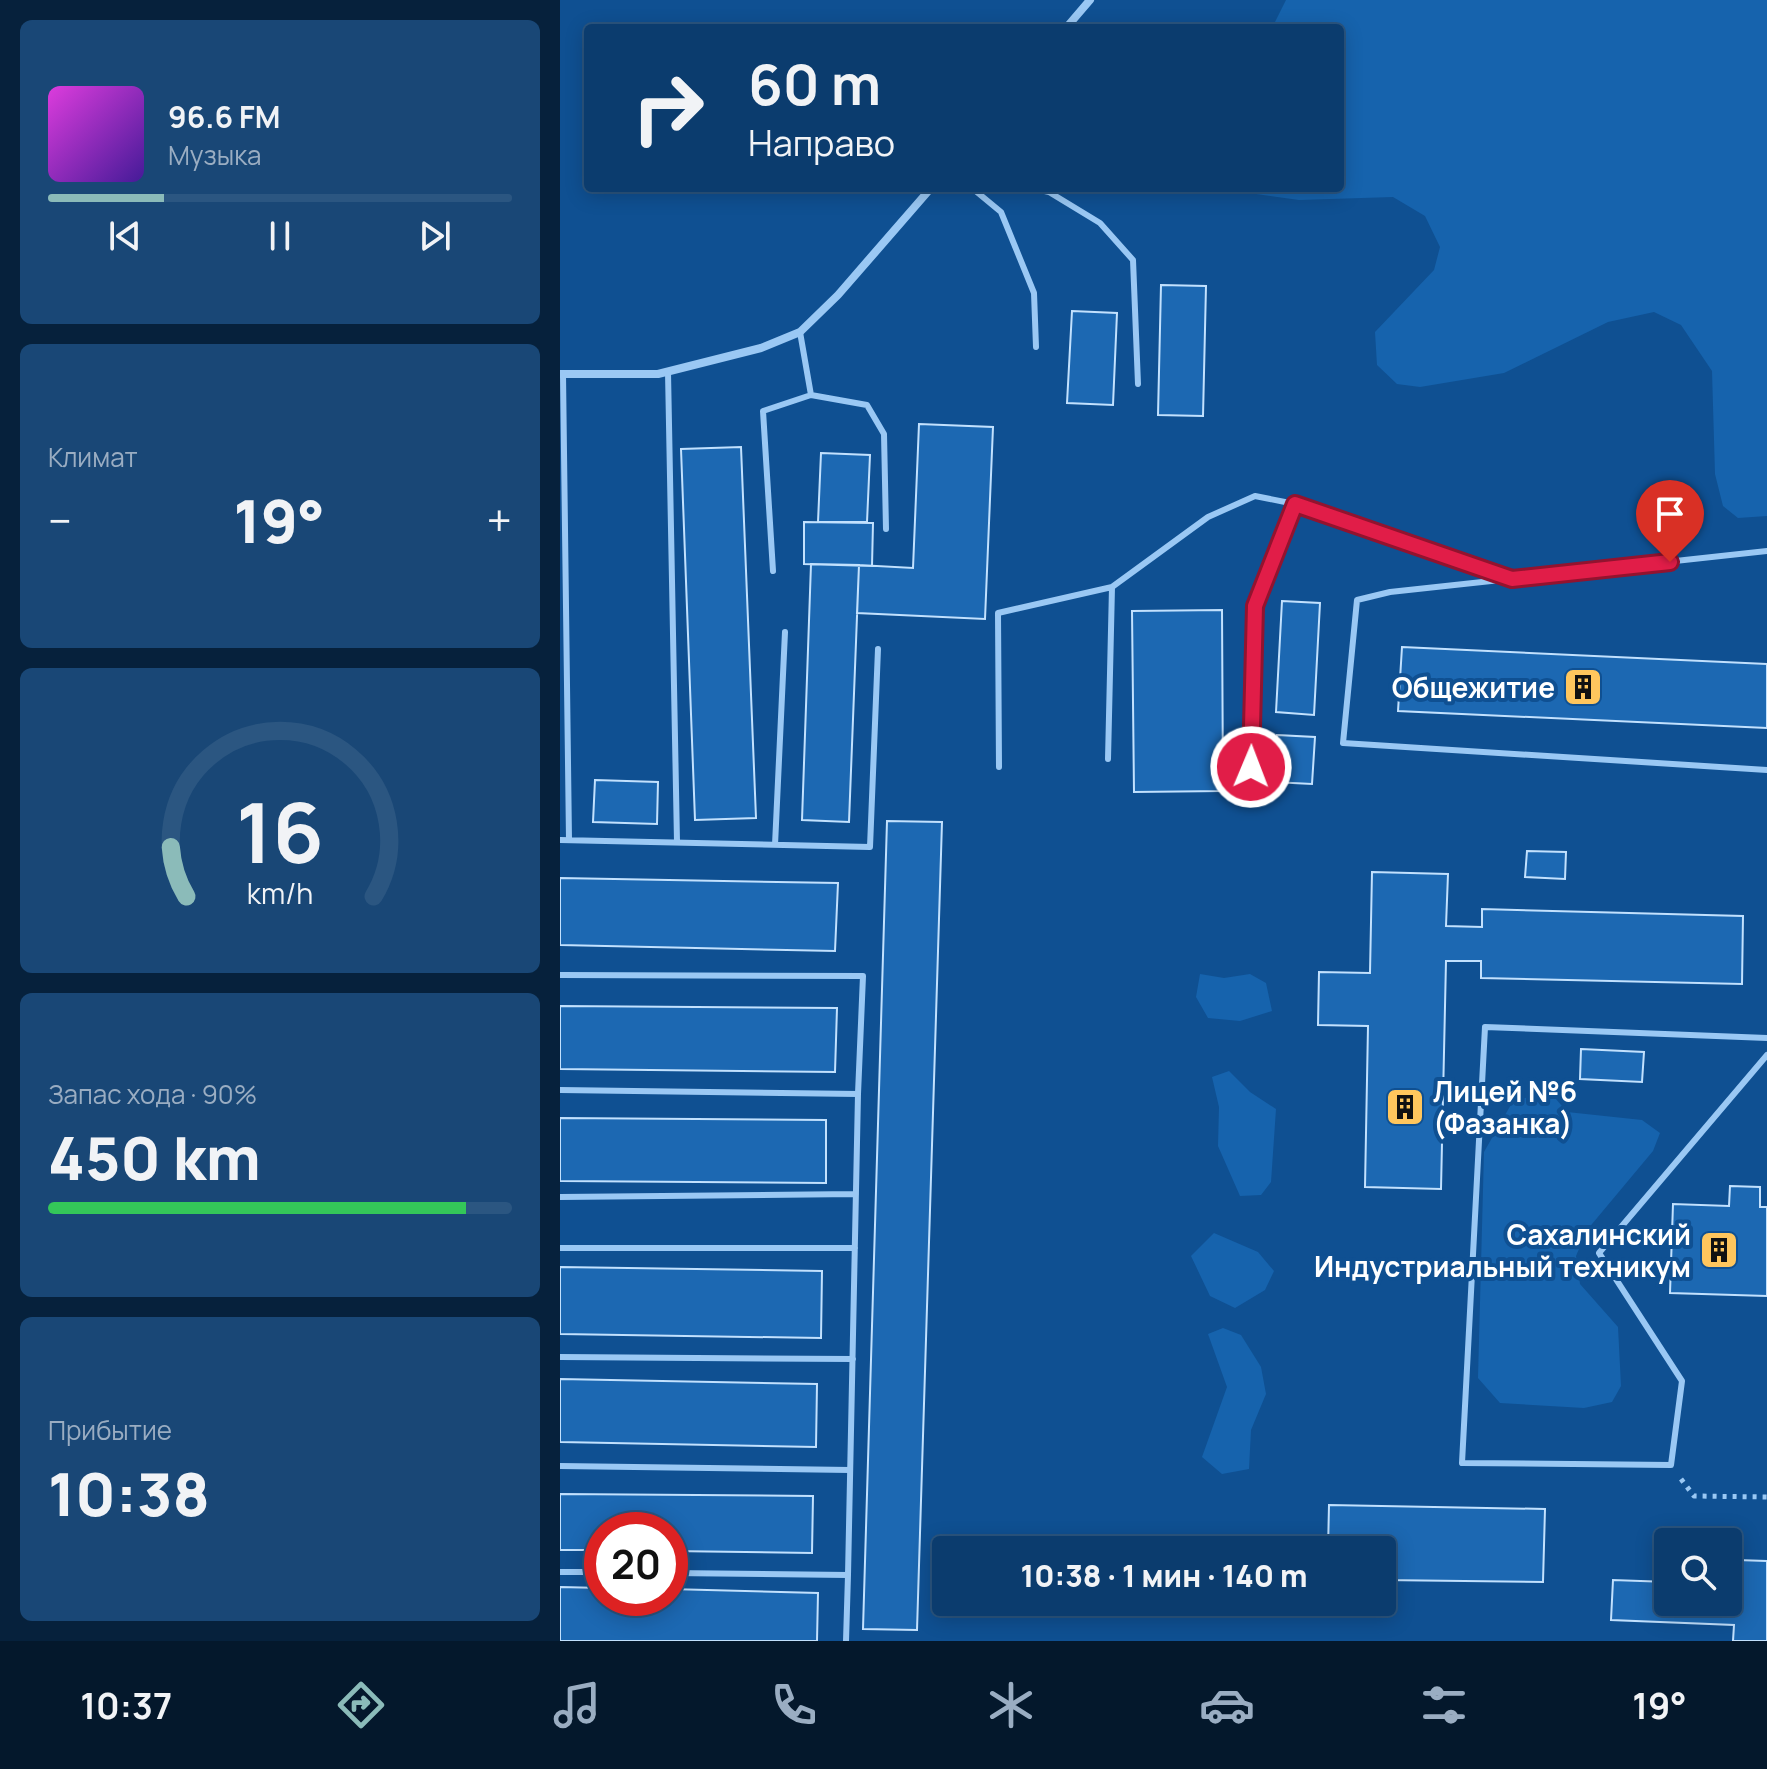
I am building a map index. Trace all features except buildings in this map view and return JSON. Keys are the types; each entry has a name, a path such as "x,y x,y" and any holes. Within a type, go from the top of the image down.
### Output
{"street":[{"path":"1069,24 1090,0"},
{"path":"562,374 658,374 761,348 800,332 838,295 928,192"}],"lane":[{"path":"977,192 1001,212 1034,293 1036,347"},
{"path":"1049,192 1100,223 1133,260 1138,384"},
{"path":"800,332 811,395"},
{"path":"668,372 677,842"},
{"path":"562,374 569,840"},
{"path":"773,571 763,411 811,395 867,405 884,434 886,529"},
{"path":"999,767 998,613 1112,587 1208,517 1255,496 1295,504 1512,579"},
{"path":"1251,767 1255,606 1295,504"},
{"path":"1767,551 1390,592 1357,600 1343,743 1767,770"},
{"path":"1108,759 1112,587"},
{"path":"775,845 785,632"},
{"path":"560,840 870,847 878,649"},
{"path":"560,975 863,976 846,1641"},
{"path":"1767,1038 1485,1027 1462,1463 1671,1465 1682,1381 1599,1253 1767,1055"},
{"path":"560,1090 858,1094"},
{"path":"560,1197 856,1194"},
{"path":"560,1248 855,1248"},
{"path":"560,1357 853,1359"},
{"path":"560,1466 850,1470"},
{"path":"560,1572 584,1572"},
{"path":"688,1573 848,1575"}],"path":[{"path":"1671,1465 1694,1496 1767,1497"}],"shaded area":[{"path":"1286,0 1767,0 1767,516 1738,518 1723,506 1715,474 1712,371 1681,325 1654,312 1608,322 1504,373 1420,387 1397,384 1377,365 1375,332 1434,270 1440,247 1425,216 1393,197 1299,200 1249,193 1344,192 1344,24 1274,24"},
{"path":"1200,974 1224,978 1250,974 1266,983 1272,1011 1240,1021 1208,1018 1196,997"},
{"path":"1229,1071 1250,1092 1276,1109 1271,1182 1261,1195 1240,1196 1218,1146 1219,1107 1212,1077"},
{"path":"1550,1092 1567,1112 1642,1120 1660,1133 1653,1151 1587,1230 1576,1256 1580,1284 1618,1327 1621,1386 1612,1402 1584,1408 1500,1403 1478,1378 1484,1152 1513,1101"},
{"path":"1214,1233 1258,1252 1274,1271 1265,1290 1235,1308 1210,1296 1191,1256"},
{"path":"1223,1328 1241,1335 1261,1367 1266,1394 1251,1430 1249,1469 1222,1474 1202,1457 1227,1387 1208,1334"}],"place":[{"name":"Общежитие","path":"1583,687"},
{"name":"Лицей №6 (Фазанка)","path":"1405,1107"},
{"name":"Сахалинский Индустриальный техникум","path":"1719,1250"}],"route":[{"path":"1251,767 1255,606 1295,504 1512,579 1670,562"}]}
